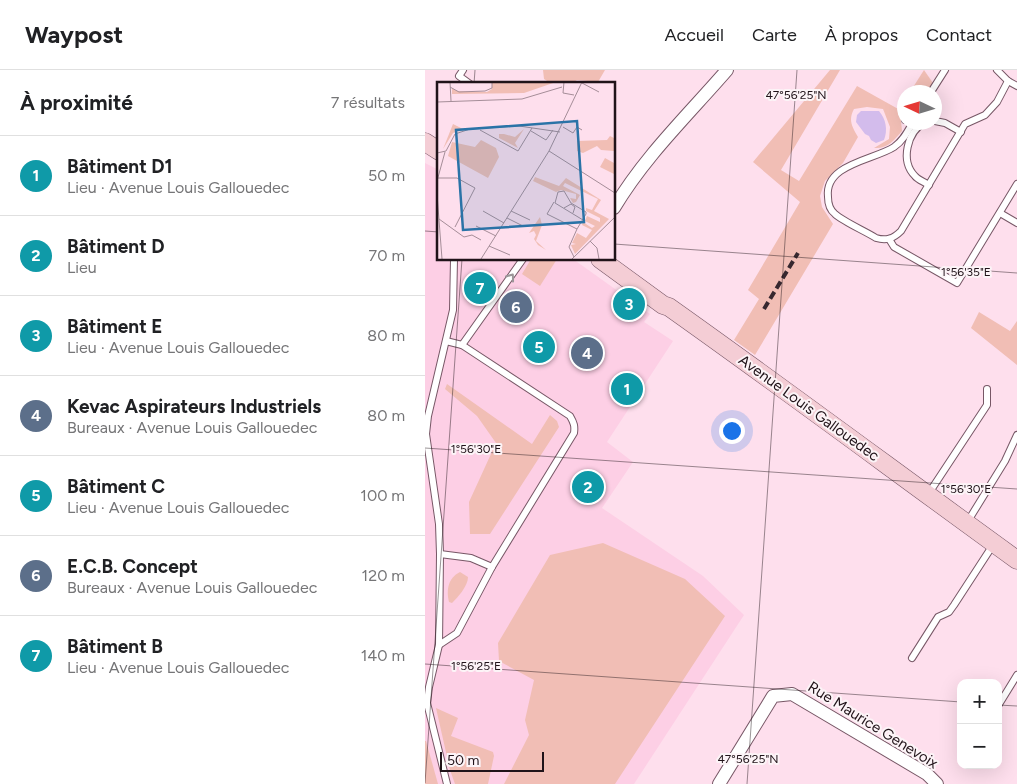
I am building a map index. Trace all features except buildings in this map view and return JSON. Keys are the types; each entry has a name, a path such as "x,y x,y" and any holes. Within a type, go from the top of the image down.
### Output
{"main road":[{"path":"425,142 437,150"},
{"name":"Avenue Louis Gallouedec","path":"601,260 779,385 927,496 1017,560"}],"street":[{"path":"615,206 627,187 666,136 727,70"},
{"name":"Rue Maurice Genevoix","path":"719,784 773,696 792,694 927,774 937,784"}],"lane":[{"path":"463,70 459,76 467,82"},
{"path":"935,85 945,70"},
{"path":"997,70 1008,81 1017,86"},
{"path":"911,130 894,147 842,169 832,180 827,192 829,204 835,214 876,238 889,239 901,232 965,124 985,115 997,102 1008,81"},
{"path":"942,122 961,132"},
{"path":"912,130 907,150 907,159 914,176 929,185"},
{"path":"889,239 894,247 957,283 1017,184"},
{"path":"1000,213 1017,223"},
{"path":"447,784 427,703 439,644 440,554 439,524 426,434 428,416 453,310 454,260"},
{"path":"462,345 522,260"},
{"path":"439,644 457,633 492,567 573,433 574,423 570,416 462,345 446,341"},
{"path":"927,496 987,405 987,389"},
{"path":"966,524 1005,461 1017,435"},
{"path":"912,658 937,617 949,612 994,544"},
{"path":"440,554 471,558 492,567"},
{"path":"1002,699 1017,675"}],"shaded area":[{"path":"543,70 605,70 598,82 577,80 574,82 549,82 544,79"},
{"path":"830,70 840,70 781,170 799,181 857,86 897,108 897,130 902,131 893,141 879,148 874,148 889,139 890,127 883,109 867,107 854,109 851,123 858,137 843,163 825,181 820,196 822,207 833,224 755,355 734,340 759,299 748,290 800,202 753,162"},
{"path":"924,70 933,83 932,85 914,85"},
{"path":"861,111 879,111 886,125 884,140 876,143 865,134 856,122 857,115"},
{"path":"425,163 437,169 437,260 574,260 650,314 644,322 673,341 607,442 633,462 602,508 703,576 744,615 634,784 425,784"},
{"path":"530,260 556,260 540,286 522,274"},
{"path":"979,312 1010,331 1017,321 1017,365 971,328"},
{"path":"447,384 532,444 550,415 557,421 559,427 490,534 470,534 469,502 496,443 477,416 445,389"},
{"path":"603,543 685,579 725,616 615,784 504,784 529,735 525,720 534,680 499,661 498,643 550,555"},
{"path":"460,572 468,577 468,580 452,603 449,602 448,598 450,581"},
{"path":"436,708 458,718 451,736 493,752 494,756 488,784 455,784"},
{"path":"426,741 438,784 425,784"}],"railway":[{"path":"764,309 798,253"}],"place":[{"name":"Bâtiment B","path":"480,288"},
{"name":"Bâtiment E","path":"629,304"},
{"name":"E.C.B. Concept","path":"516,307"},
{"name":"Bâtiment C","path":"539,347"},
{"name":"Kevac Aspirateurs Industriels","path":"587,353"},
{"name":"Bâtiment D1","path":"627,389"},
{"name":"Bâtiment D","path":"588,487"}]}
